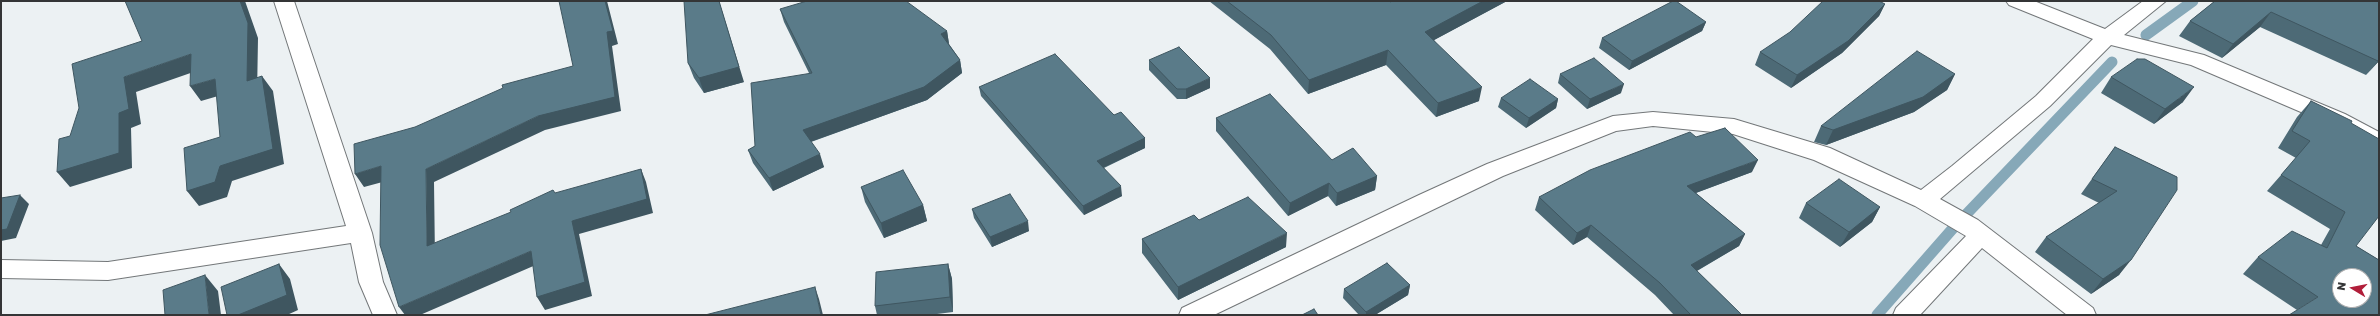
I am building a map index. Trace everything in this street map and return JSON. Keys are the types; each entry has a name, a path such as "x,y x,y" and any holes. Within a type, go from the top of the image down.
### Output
{"street":[{"path":"284,1 360,233 371,282 385,315"},
{"path":"2016,1 2107,37 2198,60 2337,118 2379,141"},
{"path":"1933,205 1960,172 2043,101 2107,37 2156,1"},
{"path":"1191,315 1427,201 1495,170 1613,124 1653,119 1734,127 1822,154 1933,205 1976,230 2084,315"},
{"path":"1904,315 1976,230"},
{"path":"1,269 108,271 360,233"}],"building":[{"path":"125,1 240,1 248,23 247,81 262,76 273,149 220,166 215,182 187,191 184,148 220,137 215,79 190,86 191,54 124,77 129,109 119,113 119,153 57,172 59,139 70,136 79,108 72,64 142,41"},
{"path":"559,1 605,1 613,31 607,32 615,97 538,116 426,169 427,246 511,212 510,210 553,190 555,193 641,169 647,199 572,221 585,282 537,297 531,251 399,307 380,245 381,166 355,174 354,144 415,127 503,88 502,85 573,66"},
{"path":"684,1 719,1 739,67 699,78 688,63"},
{"path":"807,1 906,1 947,31 941,34 960,60 924,87 803,130 820,154 769,178 748,150 755,146 751,83 812,73 780,9"},
{"path":"1227,1 1483,1 1425,32 1482,87 1438,103 1388,50 1309,80 1271,35"},
{"path":"1673,1 1676,1 1706,22 1632,61 1602,38"},
{"path":"1823,1 1879,1 1885,4 1848,41 1797,75 1760,52 1790,32"},
{"path":"2215,1 2379,1 2379,60 2378,61 2271,12 2233,44 2190,21"},
{"path":"1179,47 1210,78 1186,89 1177,89 1149,60"},
{"path":"1917,51 1955,74 1923,97 1833,130 1821,126"},
{"path":"1055,54 1114,115 1121,112 1145,138 1097,161 1121,186 1083,206 979,87"},
{"path":"1594,58 1624,84 1590,99 1560,74"},
{"path":"2137,59 2145,59 2194,87 2165,109 2111,77"},
{"path":"1530,79 1558,99 1529,118 1501,98"},
{"path":"1270,94 1332,160 1353,148 1377,176 1337,193 1329,183 1290,203 1216,118"},
{"path":"2311,101 2352,121 2351,123 2379,139 2379,216 2356,246 2379,260 2379,315 2289,315 2318,297 2258,257 2292,231 2327,248 2345,212 2281,175 2310,141 2292,131"},
{"path":"1725,128 1758,160 1687,186 1745,234 1691,265 1742,315 1691,315 1660,283 1591,225 1577,233 1539,197 1590,170 1690,132 1696,137"},
{"path":"2115,147 2177,177 2177,190 2131,260 2103,279 2046,237 2117,191 2092,179"},
{"path":"903,170 923,205 881,223 861,187"},
{"path":"1839,179 1880,207 1849,232 1806,203"},
{"path":"1010,194 1028,221 990,237 972,209"},
{"path":"20,195 7,229 1,230 1,198"},
{"path":"1248,197 1287,233 1178,287 1142,239 1194,215 1199,220"},
{"path":"1387,263 1410,285 1366,312 1344,289"},
{"path":"279,264 287,295 238,315 227,315 221,287"},
{"path":"948,264 950,297 875,306 876,272"},
{"path":"205,275 209,315 165,315 163,290"},
{"path":"815,287 821,315 705,315"},
{"path":"1314,309 1318,315 1302,315"}],"waterway":[{"path":"2146,35 2193,1"},
{"path":"1877,315 1955,226 2112,62"}]}
